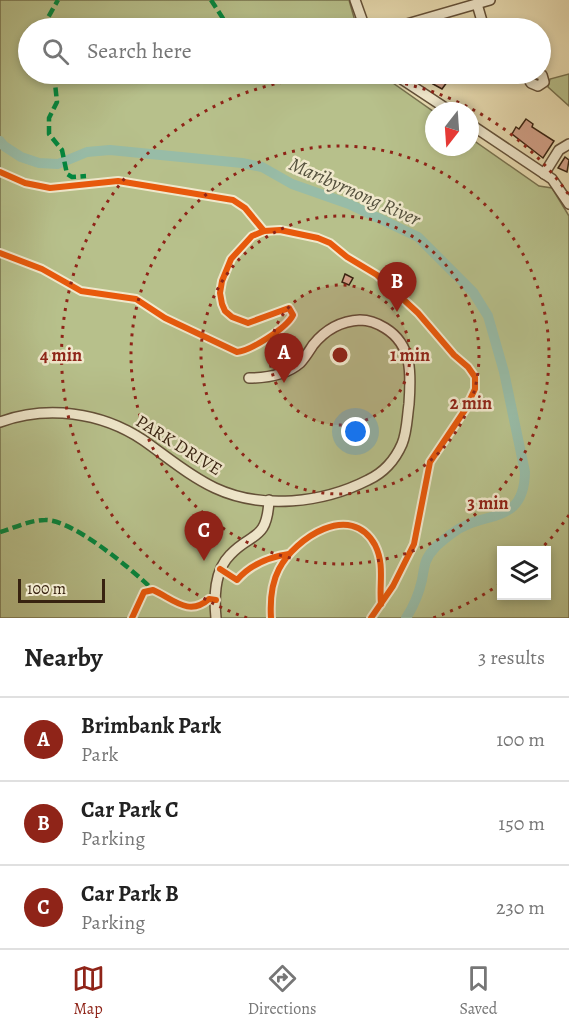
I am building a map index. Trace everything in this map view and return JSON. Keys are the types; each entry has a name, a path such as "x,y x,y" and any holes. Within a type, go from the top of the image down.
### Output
{"street":[{"path":"355,0 361,18"},
{"path":"428,18 490,0"},
{"path":"477,4 481,18"},
{"path":"409,84 436,102"},
{"path":"479,130 544,174 557,185 569,204"},
{"path":"544,174 559,150 569,144"},
{"name":"PARK DRIVE","path":"0,422 21,416 46,413 68,413 99,419 134,435 202,482 244,498 269,500 306,499 335,493 373,478 389,465 401,446 406,432 410,364 398,336 369,320 342,323 321,336 294,368 275,375 249,378"},
{"path":"216,618 216,587 220,569 232,552 260,532 268,515 269,500"}],"green space":[{"path":"0,0 349,0 354,18 18,18 18,84 394,84 425,106 425,156 479,156 479,144 539,186 552,188 569,216 569,618 0,618"},
{"path":"569,74 569,106 548,87 551,79"}],"building":[{"path":"433,84 446,84 442,89"},
{"path":"526,119 533,124 532,127 554,141 543,158 512,134 516,127 519,129"},
{"path":"565,157 569,160 567,172 558,168"},
{"path":"345,274 353,278 349,285 342,282"}],"waterway":[{"name":"Maribyrnong River","path":"0,141 21,157 39,163 58,164 87,152 110,150 262,167 292,184 349,204 418,237 473,292 488,316 504,372 525,472 523,489 518,501 510,509 463,526 433,549 426,561 418,595 406,618"}],"marked path":[{"path":"48,18 58,0"},
{"path":"211,0 223,18"},
{"path":"55,84 57,102 49,118 49,134 62,150 67,174 72,177 86,176"},
{"path":"0,532 34,521 57,522 86,536 102,547 153,590"}],"cycle path":[{"path":"0,172 25,183 50,188 118,181 233,200 245,208 264,231"},
{"path":"0,253 42,269 81,291 136,299 165,318 237,352 268,338 284,326 293,315 289,308 248,323 232,317 225,311 222,304 220,293 222,281 231,259 252,236 264,231 280,230 318,238 330,243 347,257 377,275 418,313 454,355 468,367 475,377 475,389 465,410 430,462 414,544 393,586 371,618"},
{"path":"271,618 274,581 287,557 310,536 338,525 352,526 365,532 375,545 381,567 381,604"},
{"path":"220,569 237,580 260,563 289,554"},
{"path":"132,618 144,592 153,590 181,605 195,606 209,599 216,600"}],"place":[{"name":"Car Park C","path":"397,312"},
{"name":"Brimbank Park","path":"284,383"},
{"name":"Car Park B","path":"204,561"}]}
